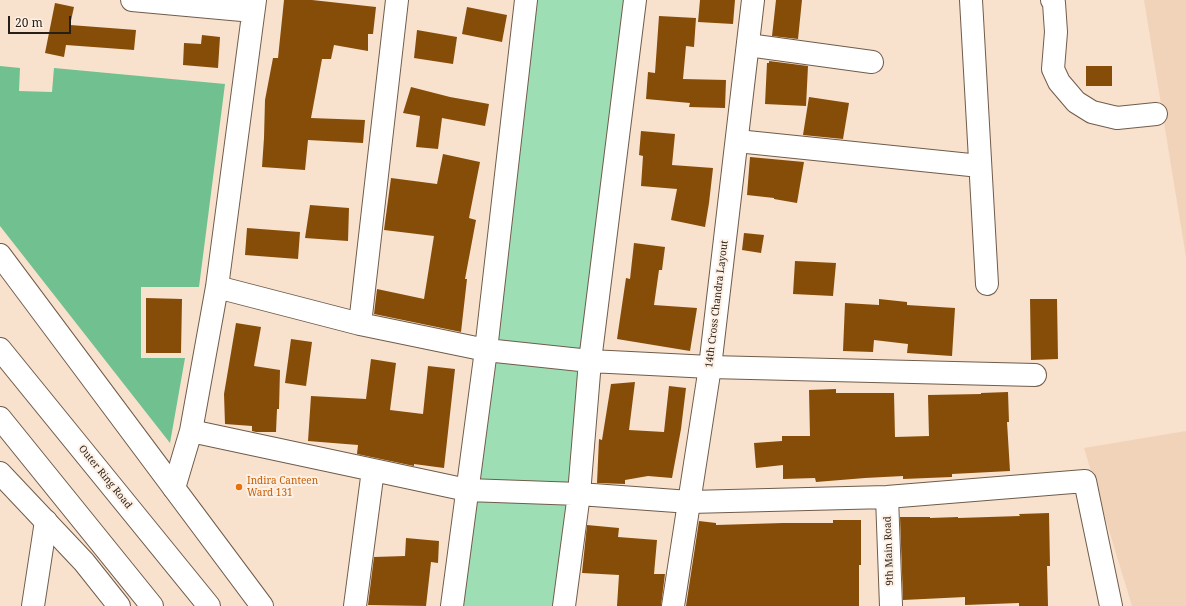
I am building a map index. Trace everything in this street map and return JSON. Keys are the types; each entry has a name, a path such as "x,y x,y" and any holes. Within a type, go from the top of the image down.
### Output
{"main road":[{"path":"132,0 254,6 217,287 191,432 174,488"},
{"path":"360,324 396,0"},
{"path":"452,606 486,350 526,0"},
{"path":"564,606 578,494 590,361 635,0"},
{"name":"14th Cross Chandra Layout","path":"673,606 710,367 753,0"},
{"path":"971,0 987,284"},
{"path":"1052,0 1054,3 1056,32 1053,69 1059,82 1076,102 1092,112 1117,118 1156,114"},
{"path":"748,45 872,62"},
{"path":"737,140 936,163 980,166"},
{"path":"0,256 262,606"},
{"path":"217,287 360,324 486,350 590,361 710,367 1035,375"},
{"name":"Outer Ring Road","path":"0,349 209,606"},
{"path":"0,418 152,606"},
{"path":"191,432 467,490 578,494 690,502 887,496 1086,480 1110,606"},
{"path":"354,606 373,470"},
{"path":"0,473 84,562 119,606"},
{"name":"9th Main Road","path":"887,496 891,606"},
{"path":"33,606 46,521"}],"shaded area":[{"path":"1144,0 1186,0 1186,257"},
{"path":"1186,431 1186,606 1132,606 1084,448"}],"green space":[{"path":"526,0 635,0 564,606 452,606"},
{"path":"0,66 20,68 19,91 52,92 54,68 225,84 199,287 141,287 141,358 185,358 170,443 0,226"}],"building":[{"path":"284,0 312,0 376,7 373,34 368,34 368,51 334,45 331,59 322,59 311,118 365,120 363,143 308,140 305,170 262,167 265,100 273,58 278,58"},
{"path":"700,0 735,0 733,24 698,22"},
{"path":"776,0 802,0 798,39 772,36"},
{"path":"55,3 74,7 70,25 136,30 134,50 66,45 64,57 45,53"},
{"path":"467,7 507,15 502,42 462,34"},
{"path":"659,16 696,18 694,47 686,46 683,79 726,80 725,108 689,107 690,103 646,99 648,72 655,73"},
{"path":"417,30 457,37 453,64 414,58"},
{"path":"202,35 220,37 218,68 183,65 184,43 201,44"},
{"path":"769,61 808,66 806,106 765,104 767,63 769,63"},
{"path":"1086,66 1112,66 1112,86 1086,86"},
{"path":"411,87 450,97 489,104 485,126 442,118 438,149 416,147 420,116 403,113"},
{"path":"809,97 849,103 843,139 803,135"},
{"path":"641,131 675,134 672,165 713,168 705,227 671,220 677,189 641,186 643,156 639,155"},
{"path":"443,154 480,162 469,218 476,220 465,279 467,279 461,332 374,314 377,289 424,299 434,236 384,230 391,178 437,184"},
{"path":"750,157 804,162 797,203 774,198 747,195"},
{"path":"310,205 349,208 348,241 305,238"},
{"path":"247,228 300,232 298,259 245,255"},
{"path":"744,233 764,235 761,253 742,250"},
{"path":"634,243 665,247 662,270 659,270 654,305 697,308 690,351 617,339 626,278 630,279"},
{"path":"795,261 836,263 833,296 793,294"},
{"path":"146,298 182,299 181,353 146,353"},
{"path":"879,299 907,302 907,305 955,308 952,356 907,353 908,344 874,340 873,352 843,351 845,303 879,305"},
{"path":"1030,299 1057,299 1058,359 1031,360"},
{"path":"236,323 261,327 254,366 280,370 279,409 277,409 276,432 256,432 252,431 252,426 225,424 224,394"},
{"path":"291,339 312,342 306,386 285,383"},
{"path":"371,359 396,363 390,410 423,414 428,366 455,369 444,468 414,464 414,466 357,454 358,445 308,441 311,396 366,399"},
{"path":"635,382 629,430 664,432 669,386 686,388 681,429 672,478 648,476 625,480 625,484 597,483 599,439 602,440 611,384"},
{"path":"836,389 836,393 894,393 895,437 929,436 928,395 1008,392 1009,422 1007,422 1010,471 952,474 952,477 903,479 903,476 816,482 815,478 783,479 783,465 756,468 754,443 782,441 782,436 810,436 809,390"},
{"path":"1049,513 1050,566 1047,566 1048,606 1019,606 1019,603 965,605 965,597 903,600 900,517 958,518 1020,516 1019,514"},
{"path":"833,520 861,520 859,606 686,606 699,521 716,523 716,525 833,523"},
{"path":"587,525 619,528 618,537 657,540 654,574 665,574 661,606 617,606 619,575 582,573"},
{"path":"406,538 439,541 438,563 431,562 426,606 368,605 374,557 405,556"}],"place":[{"name":"Indira Canteen Ward 131","path":"239,487"}]}
